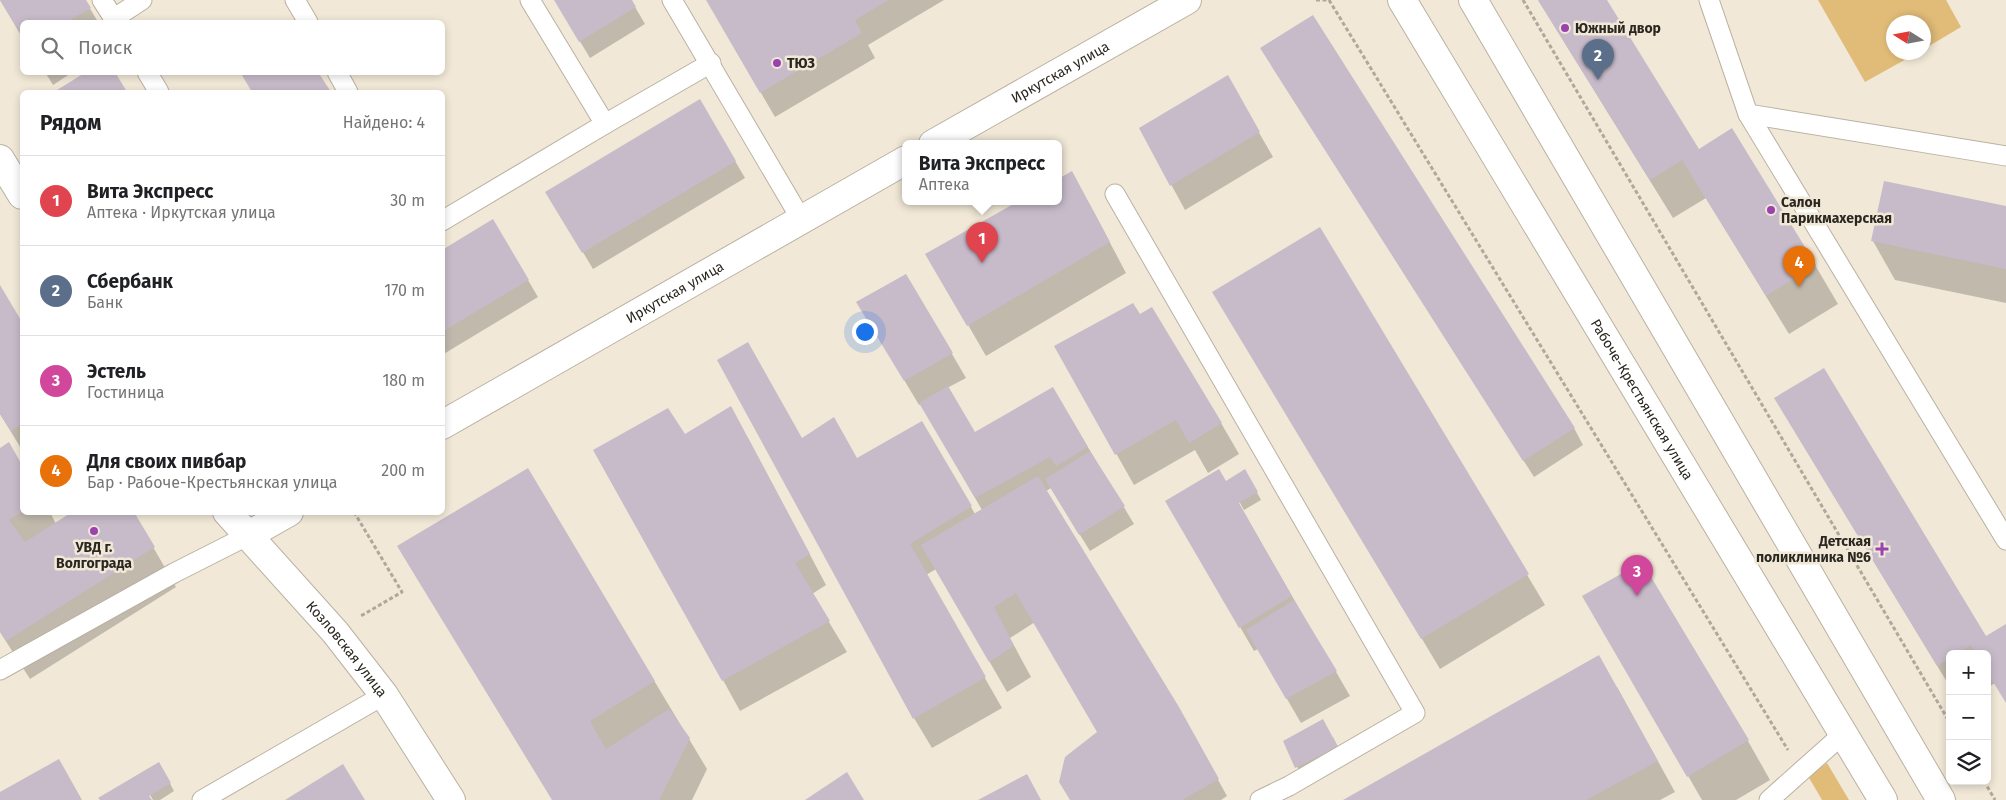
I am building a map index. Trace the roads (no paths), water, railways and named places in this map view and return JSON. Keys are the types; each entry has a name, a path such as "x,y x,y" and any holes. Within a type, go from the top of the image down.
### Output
{"main road":[{"name":"Иркутская улица","path":"940,140 1187,0"},
{"name":"Рабоче-Крестьянская улица","path":"1402,0 1883,800"},
{"path":"1473,0 1941,800"},
{"path":"0,159 20,192"},
{"name":"Иркутская улица","path":"445,423 902,162"},
{"name":"Козловская улица","path":"230,515 335,632 384,695 451,800"},
{"path":"247,536 284,515"}],"lane":[{"path":"102,0 114,20 142,0"},
{"path":"295,0 307,20"},
{"path":"530,0 605,124"},
{"path":"672,0 711,63 801,219"},
{"path":"1709,0 1748,114 2006,540"},
{"path":"445,219 711,63"},
{"path":"149,75 158,90"},
{"path":"339,75 347,90"},
{"path":"1748,114 2006,156"},
{"path":"1114,194 1415,713 1289,786 1260,800"},
{"path":"0,670 174,573 247,536"},
{"path":"202,800 384,695"},
{"path":"1768,800 1843,734"}],"place":[{"name":"Южный двор","path":"1565,28"},
{"name":"ТЮЗ","path":"777,63"},
{"name":"Сбербанк","path":"1598,80"},
{"name":"Салон Парикмахерская","path":"1771,210"},
{"name":"Вита Экспресс","path":"982,263"},
{"name":"Для своих пивбар","path":"1799,287"},
{"name":"УВД г. Волгограда","path":"94,531"},
{"name":"Детская поликлиника №6","path":"1882,549"},
{"name":"Эстель","path":"1637,596"}]}
